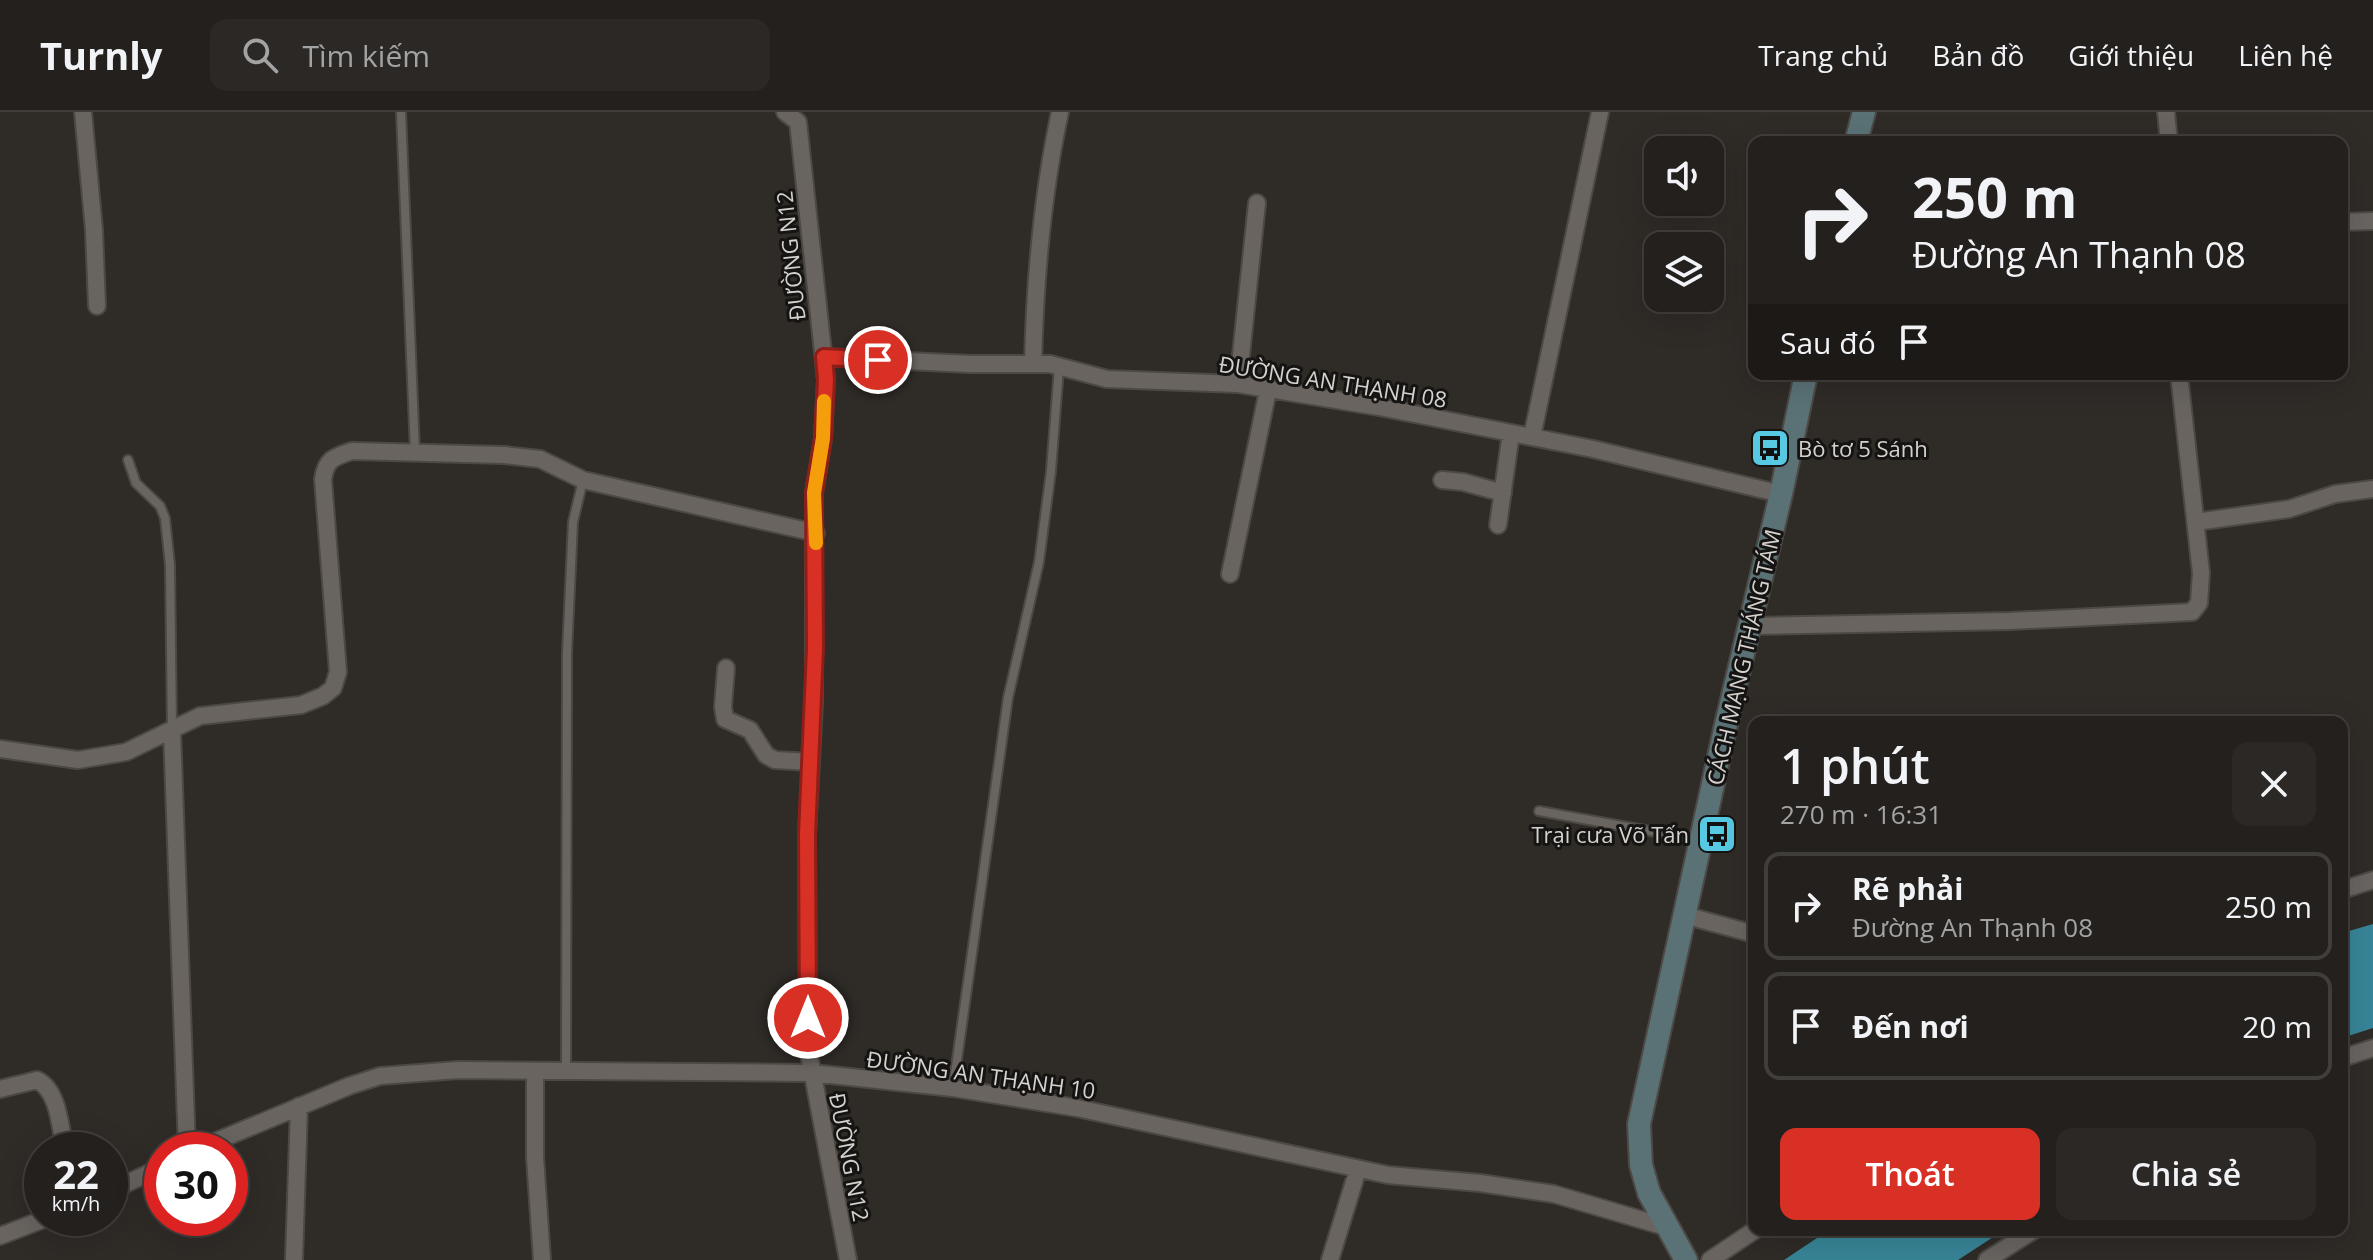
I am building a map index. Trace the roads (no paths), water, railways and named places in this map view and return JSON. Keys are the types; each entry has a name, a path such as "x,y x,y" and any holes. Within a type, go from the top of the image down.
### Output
{"main road":[{"path":"1858,136 1864,112"},
{"name":"CÁCH MẠNG THÁNG TÁM","path":"1686,1260 1649,1193 1641,1165 1639,1124 1805,380"}],"street":[{"path":"83,112 94,230 97,306"},
{"name":"ĐƯỜNG N12","path":"785,112 798,122 826,380 823,438 814,493 816,533 807,835 808,1049 848,1260"},
{"path":"1033,364 1035,290 1048,166 1060,112"},
{"path":"1532,437 1600,112"},
{"path":"2166,112 2168,136"},
{"path":"1238,384 1257,203"},
{"path":"2348,222 2373,223"},
{"name":"ĐƯỜNG AN THẠNH 08","path":"824,357 1033,364 1107,379 1238,384 1532,437 1781,494"},
{"path":"1749,626 2010,621 2192,612 2199,603 2201,573 2180,380"},
{"path":"1230,574 1268,390"},
{"path":"1498,525 1511,433"},
{"path":"0,749 78,760 126,752 200,716 301,705 333,688 338,672 323,479 325,464 352,451 504,455 540,459 583,480 816,533"},
{"path":"1442,480 1463,482 1503,493"},
{"path":"2196,522 2289,509 2335,494 2373,489"},
{"path":"726,668 725,719 750,730 766,755 775,760 811,762"},
{"path":"172,730 186,1132"},
{"path":"2348,888 2373,880"},
{"path":"1684,915 1748,932"},
{"path":"2348,1056 2373,1048"},
{"path":"535,1071 535,1157 542,1260"},
{"name":"ĐƯỜNG AN THẠNH 10","path":"238,1132 380,1076 418,1072 812,1073 953,1088 1077,1108 1388,1175 1480,1183 1554,1194 1666,1227"},
{"path":"0,1089 37,1080 45,1084 52,1094 61,1132"},
{"path":"294,1260 299,1106"},
{"path":"1330,1260 1358,1169"},
{"path":"0,1236 24,1227"},
{"path":"1710,1260 1748,1235"},
{"path":"1987,1260 2025,1236"}],"lane":[{"path":"401,112 415,452"},
{"path":"953,1088 1008,698 1039,562 1051,471 1059,367"},
{"path":"128,460 136,483 160,506 165,518 170,565 172,730"},
{"path":"566,1072 567,653 573,522 583,480"},
{"path":"1539,811 1700,840"}],"water":[{"path":"2373,924 2373,1028 2348,1036 2348,931"},
{"path":"1820,1236 1995,1236 1958,1260 1784,1260"}],"place":[{"name":"Bò tơ 5 Sánh","path":"1770,448"},
{"name":"Trại cưa Võ Tấn","path":"1717,834"}]}
